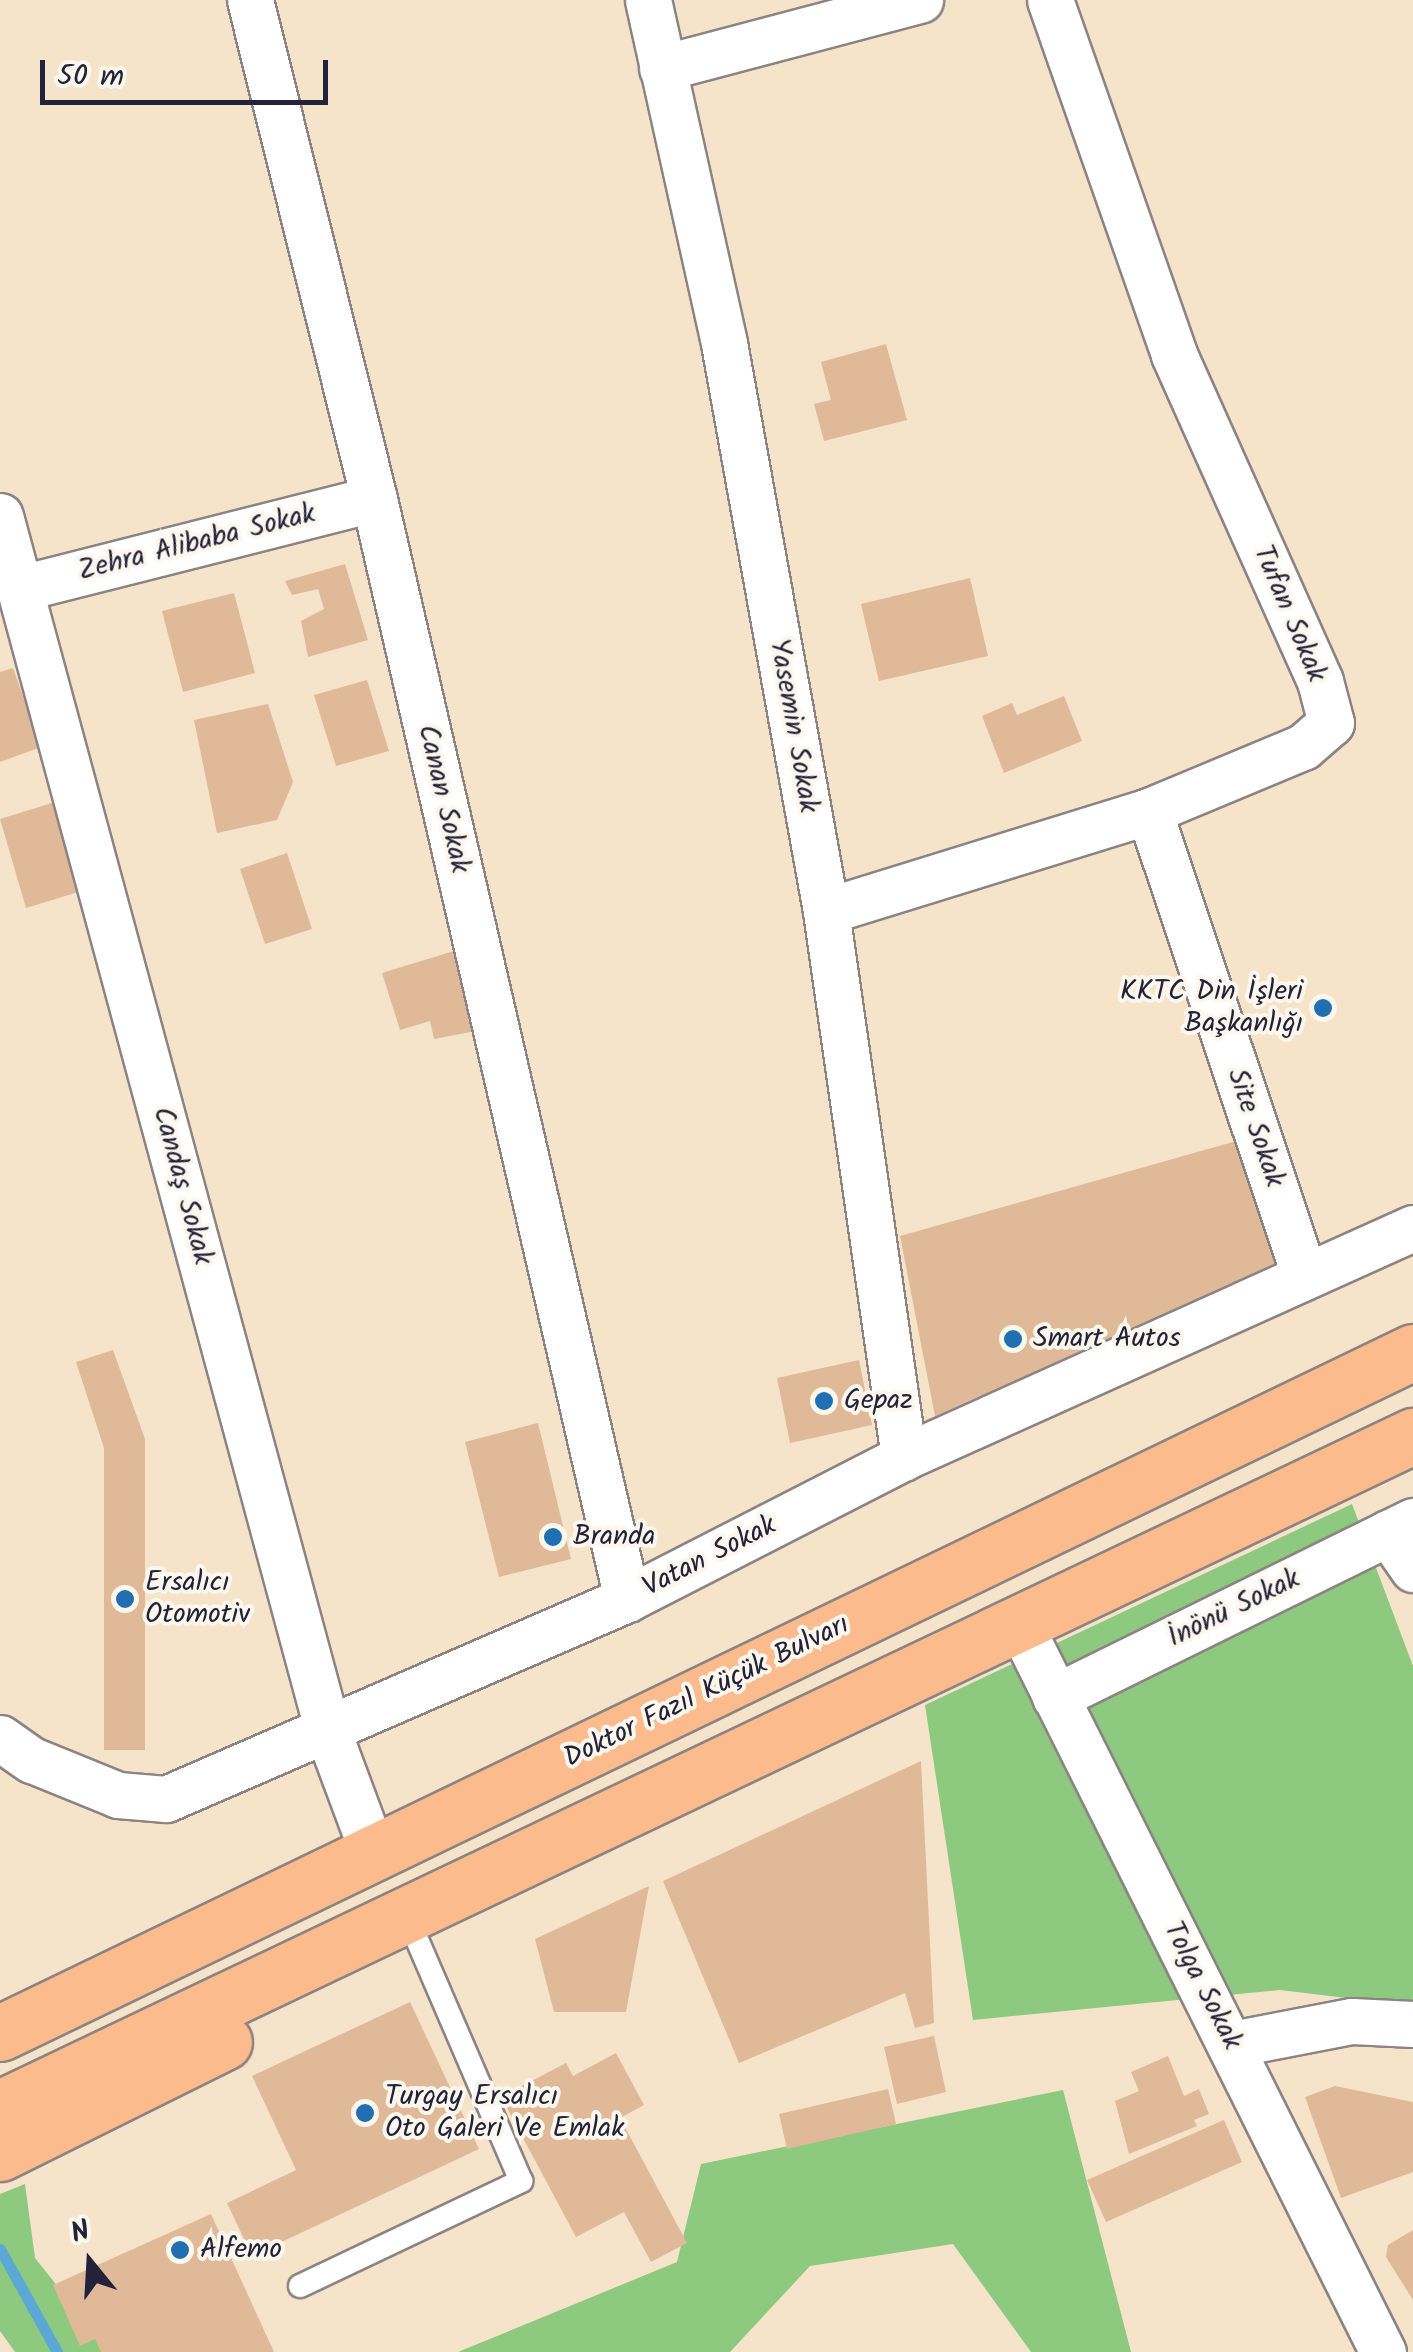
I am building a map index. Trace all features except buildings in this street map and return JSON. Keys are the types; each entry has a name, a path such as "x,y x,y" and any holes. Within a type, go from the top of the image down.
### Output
{"highway":[{"name":"Doktor Fazıl Küçük Bulvarı","path":"2,2032 1413,1352"},
{"path":"16,2100 1413,1436"},
{"path":"1,2153 418,1942 559,1840"}],"street":[{"name":"Canan Sokak","path":"250,0 374,499 627,1599"},
{"name":"Yasemin Sokak","path":"648,0 724,343 826,911 904,1458"},
{"path":"662,68 920,0"},
{"name":"Tufan Sokak","path":"826,911 1148,812 1303,747 1331,723 1320,681 1174,354 1050,0"},
{"name":"Zehra Alibaba Sokak","path":"21,588 374,499"},
{"name":"Candaş Sokak","path":"0,516 328,1732 374,1853"},
{"name":"Site Sokak","path":"1148,812 1304,1274"},
{"name":"Vatan Sokak","path":"0,1738 32,1760 118,1796 166,1800 627,1599 904,1458 1413,1228"},
{"name":"İnönü Sokak","path":"1055,1697 1405,1541"},
{"name":"Tolga Sokak","path":"1018,1622 1232,2044 1382,2352"},
{"path":"1232,2044 1352,2021 1413,2024"}],"lane":[{"path":"300,2286 522,2181 418,1942"}],"green space":[{"path":"1352,1504 1413,1666 1413,2006 1280,1990 973,2020 925,1705"},
{"path":"1063,2090 1131,2352 1031,2352 953,2244 810,2266 730,2352 458,2352 677,2262 701,2164"},
{"path":"25,2184 35,2258 110,2352 15,2352 0,2331 0,2194"}],"waterway":[{"path":"0,2249 57,2352"}],"place":[{"name":"KKTC Din İşleri Başkanlığı","path":"1323,1008"},
{"name":"Smart Autos","path":"1013,1339"},
{"name":"Gepaz","path":"824,1401"},
{"name":"Branda","path":"553,1537"},
{"name":"Ersalıcı Otomotiv","path":"125,1599"},
{"name":"Turgay Ersalıcı Oto Galeri Ve Emlak","path":"365,2113"},
{"name":"Alfemo","path":"180,2250"}]}
